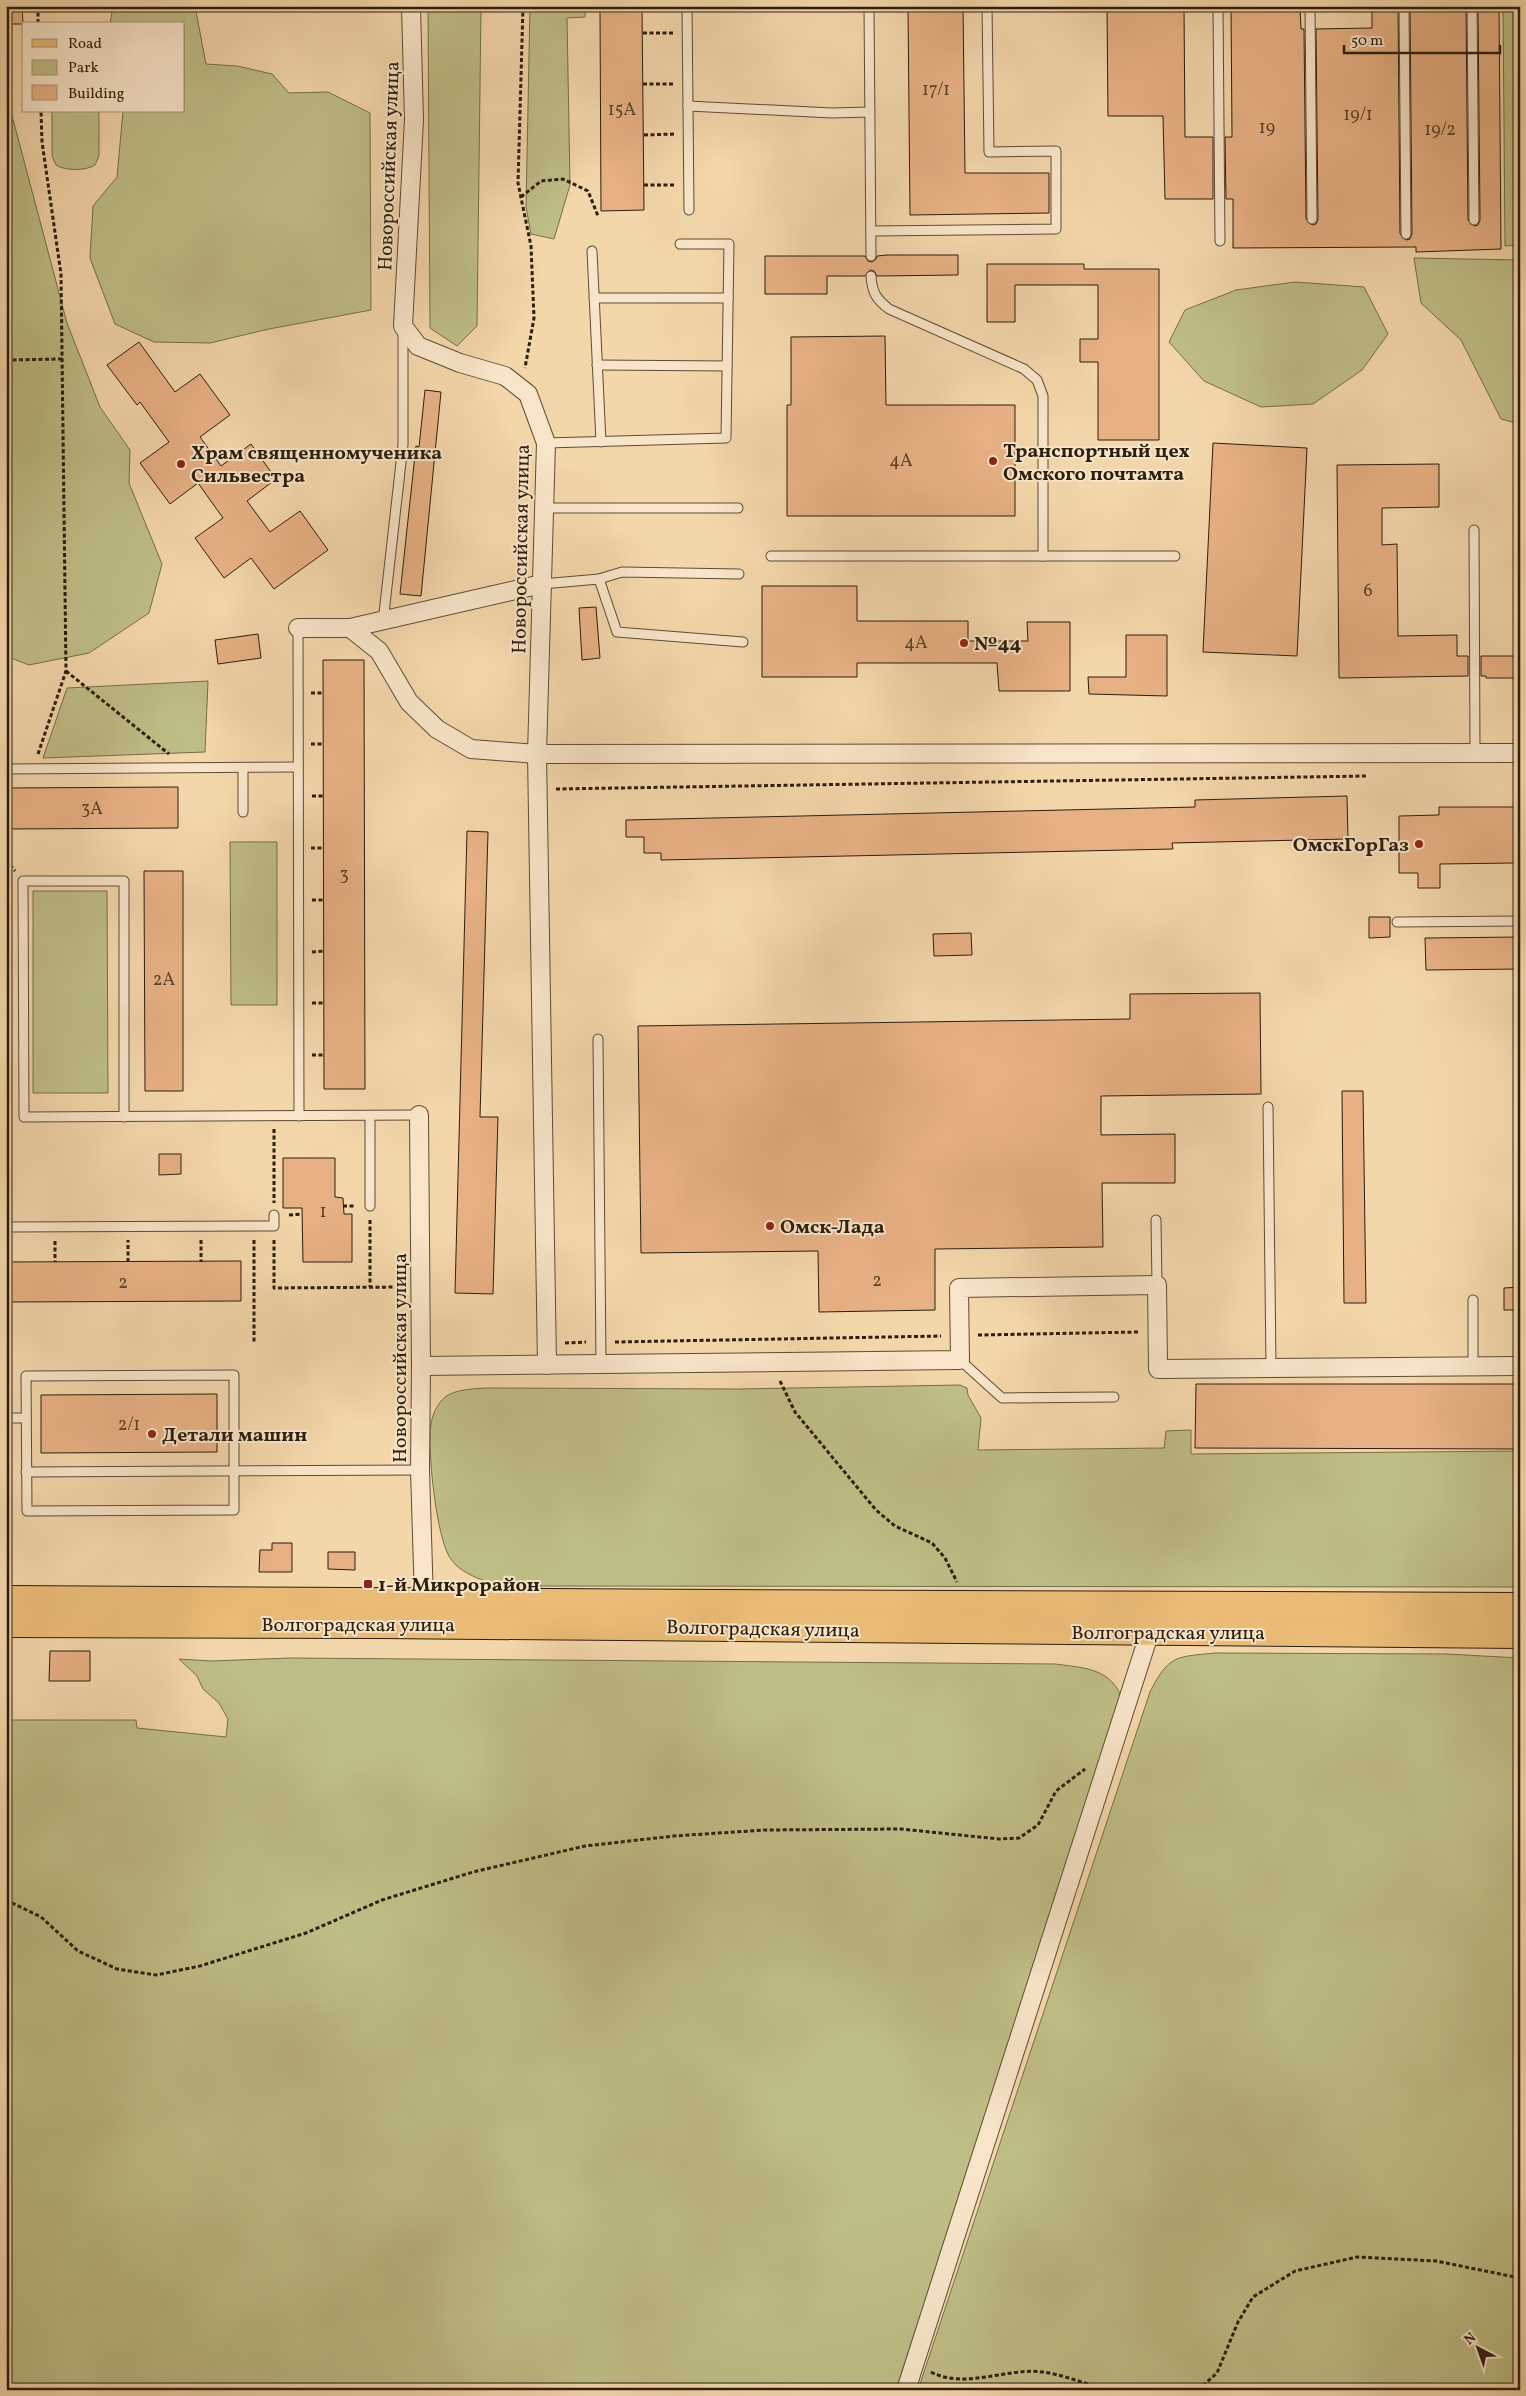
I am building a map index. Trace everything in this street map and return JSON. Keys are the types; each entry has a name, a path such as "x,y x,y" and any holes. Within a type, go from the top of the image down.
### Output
{"main road":[{"name":"Волгоградская улица","path":"6,1600 424,1601 1153,1620 1520,1634"},
{"name":"Волгоградская улица","path":"6,1622 381,1624 1153,1620 1520,1607"}],"street":[{"name":"Новороссийская улица","path":"411,6 414,120 403,326 418,346 460,363 505,376 528,394 546,443 537,754 548,1365"},
{"path":"298,628 350,628 383,622 482,596 542,584"},
{"path":"350,628 379,651 409,702 437,729 471,749 537,754 1520,753"},
{"name":"Новороссийская улица","path":"419,1115 420,1470 424,1601"},
{"path":"421,1366 960,1360 960,1288 1157,1285 1158,1368 1520,1366"},
{"path":"906,2390 1153,1620"}],"lane":[{"path":"688,6 689,210"},
{"path":"869,6 871,256"},
{"path":"871,231 1056,228 1056,151 989,152 987,6"},
{"path":"1218,6 1220,241"},
{"path":"1310,6 1312,219"},
{"path":"1404,6 1406,234"},
{"path":"1472,6 1474,220"},
{"path":"688,106 832,113 870,112"},
{"path":"546,443 726,438 729,244 680,244"},
{"path":"592,251 600,442"},
{"path":"871,276 872,288 877,299 889,309 1024,369 1037,380 1043,396 1043,556"},
{"path":"594,298 728,298"},
{"path":"383,622 403,445 403,326"},
{"path":"597,365 727,366"},
{"path":"544,508 738,508"},
{"path":"1474,530 1475,753"},
{"path":"771,556 1175,556"},
{"path":"542,584 599,578 622,572 739,574"},
{"path":"599,578 617,632 743,642"},
{"path":"298,628 299,1116"},
{"path":"6,769 298,767"},
{"path":"243,768 243,812"},
{"path":"124,1117 124,881 23,881 24,1117 124,1117 370,1116 419,1115"},
{"path":"1397,922 1520,921"},
{"path":"598,1039 601,1364"},
{"path":"1268,1107 1272,1367"},
{"path":"370,1116 370,1206"},
{"path":"6,1227 274,1226 274,1215"},
{"path":"1156,1220 1157,1285"},
{"path":"1473,1300 1473,1365"},
{"path":"960,1360 1002,1398 1114,1397"},
{"path":"234,1375 234,1471 234,1510 26,1511 26,1376 234,1375"},
{"path":"6,1418 26,1418"},
{"path":"26,1472 420,1470"}],"path":[{"path":"38,6 38,22"},
{"path":"521,389 534,318 531,246 518,183 523,6"},
{"path":"643,34 682,33"},
{"path":"643,84 683,84"},
{"path":"33,769 66,671 60,274 42,142 41,112"},
{"path":"644,135 683,134"},
{"path":"521,197 540,181 563,179 588,191 598,216"},
{"path":"644,185 689,185"},
{"path":"6,360 62,359"},
{"path":"66,671 186,768"},
{"path":"538,789 1366,776"},
{"path":"274,1116 274,1215"},
{"path":"344,1206 352,1206"},
{"path":"370,1206 370,1287"},
{"path":"288,1215 302,1214"},
{"path":"274,1226 274,1288 420,1287"},
{"path":"201,1234 201,1262"},
{"path":"254,1234 254,1343"},
{"path":"128,1248 128,1262"},
{"path":"55,1249 55,1262"},
{"path":"547,1343 1157,1332"},
{"path":"773,1362 792,1407 807,1428 822,1443 876,1510 895,1526 932,1543 945,1558 957,1582"},
{"path":"6,1900 41,1917 78,1951 116,1969 156,1975 200,1966 306,1933 382,1900 473,1872 585,1846 674,1836 765,1830 901,1829 999,1839 1019,1838 1038,1825 1056,1791 1073,1776 1089,1767 1106,1762"},
{"path":"1198,2390 1217,2372 1238,2322 1253,2297 1295,2271 1357,2257 1436,2261 1520,2278"},
{"path":"915,2364 941,2377 960,2379 1042,2372 1106,2390"}],"green space":[{"path":"113,6 195,6 206,64 237,66 272,74 289,93 328,92 370,113 371,310 269,329 210,343 154,342 115,324 90,258 93,206 117,177 123,112 185,112 185,22 110,22"},
{"path":"428,6 481,6 477,326 457,346 430,328"},
{"path":"530,6 585,6 585,17 567,18 570,185 554,239 531,234 526,207"},
{"path":"1503,6 1520,6 1520,245 1505,246"},
{"path":"6,93 67,323 100,407 130,450 129,483 162,564 149,613 89,653 29,665 6,656"},
{"path":"52,112 99,112 99,156 95,165 76,170 60,167 56,165 52,156"},
{"path":"1414,258 1520,260 1520,424 1501,419 1461,340 1421,303"},
{"path":"1295,282 1364,287 1388,334 1362,370 1313,404 1261,407 1204,381 1169,342 1185,310 1236,290"},
{"path":"208,681 205,752 43,758 67,688"},
{"path":"230,842 277,842 277,1005 231,1005"},
{"path":"33,891 107,891 108,1093 33,1093"},
{"path":"960,1385 967,1388 968,1395 981,1418 978,1450 1164,1448 1166,1431 1191,1430 1191,1454 1520,1451 1520,1587 499,1586 462,1570 451,1559 443,1541 433,1489 430,1436 436,1409 445,1397 454,1392 486,1388 739,1389"},
{"path":"1215,1653 1447,1654 1520,1658 1520,2390 918,2390 1150,1692 1168,1664 1182,1657"},
{"path":"290,1658 1055,1664 1087,1669 1105,1676 1112,1682 1123,1701 896,2390 6,2390 6,1720 136,1720 137,1728 226,1737 228,1719 219,1703 203,1689 197,1676 179,1659 211,1661"}],"building":[{"path":"6,6 22,6 22,24 6,24"},
{"path":"908,6 963,6 965,173 1049,173 1049,213 910,215"},
{"path":"1107,6 1184,6 1185,137 1213,137 1213,199 1165,199 1163,116 1108,116"},
{"path":"1231,6 1300,6 1301,29 1304,29 1306,219 1312,225 1316,224 1318,219 1316,29 1372,28 1372,6 1398,6 1400,234 1406,240 1410,239 1412,234 1410,6 1466,6 1468,220 1474,226 1478,225 1480,220 1478,6 1499,6 1501,249 1416,252 1416,247 1233,248 1233,199 1226,199 1225,137 1232,137"},
{"path":"642,8 644,210 601,211 600,9"},
{"path":"958,255 958,275 877,276 874,271 870,270 865,276 827,276 827,294 765,294 765,256 865,256 868,261 872,262 877,256"},
{"path":"987,264 1084,264 1084,269 1159,269 1159,440 1098,440 1098,362 1080,362 1080,339 1098,339 1098,285 1015,285 1015,322 987,322"},
{"path":"885,336 886,405 1015,405 1015,516 787,516 787,405 791,405 791,337"},
{"name":"Храм священномученика Сильвестра","path":"139,342 175,392 200,374 230,415 200,437 221,466 251,444 276,479 247,501 270,532 300,511 328,550 274,589 251,558 224,578 195,538 223,518 198,483 170,504 140,463 169,442 140,402 137,405 107,365"},
{"path":"425,390 441,392 421,596 400,594 416,446 419,447"},
{"path":"1213,443 1307,448 1297,656 1203,652"},
{"path":"1439,464 1439,507 1382,508 1382,545 1397,544 1398,636 1457,635 1457,656 1468,656 1468,676 1339,678 1337,465"},
{"path":"762,586 857,586 857,621 968,621 968,641 1028,641 1027,622 1070,622 1070,691 999,691 997,663 857,663 857,677 762,677"},
{"path":"596,607 600,658 582,660 579,608"},
{"path":"258,634 261,658 218,664 215,640"},
{"path":"1126,635 1167,635 1167,696 1089,694 1088,677 1126,677"},
{"path":"1481,656 1520,656 1520,678 1486,678 1486,676 1481,676"},
{"path":"323,660 364,660 365,1089 324,1089"},
{"path":"178,787 178,828 6,829 6,788"},
{"path":"1347,796 1348,839 1172,843 1173,849 661,860 661,853 644,853 644,837 626,837 626,820 1195,807 1195,800"},
{"path":"1439,807 1515,807 1515,863 1440,864 1440,888 1418,888 1418,873 1399,873 1399,816 1439,815"},
{"path":"467,831 488,832 480,1117 498,1117 493,1294 455,1293"},
{"path":"144,871 183,871 183,1091 145,1091"},
{"path":"1369,917 1390,917 1390,937 1369,938"},
{"path":"971,933 972,955 934,956 933,934"},
{"path":"1520,937 1520,969 1426,970 1425,938"},
{"path":"1260,993 1261,1094 1101,1096 1101,1135 1175,1134 1175,1183 1102,1183 1103,1247 935,1249 935,1310 819,1312 818,1251 641,1253 638,1026 1130,1019 1130,994"},
{"path":"1342,1091 1363,1091 1366,1303 1344,1303"},
{"path":"159,1154 181,1154 181,1174 159,1175"},
{"path":"283,1158 335,1158 335,1197 343,1198 344,1214 352,1214 352,1262 303,1262 302,1208 283,1208"},
{"path":"241,1261 241,1301 6,1302 6,1262"},
{"path":"1520,1287 1520,1310 1504,1310 1504,1288"},
{"path":"1196,1384 1520,1384 1520,1449 1195,1448"},
{"path":"217,1394 217,1452 41,1453 41,1395"},
{"path":"272,1543 292,1543 292,1572 259,1572 260,1550 272,1550"},
{"path":"328,1552 355,1552 355,1570 328,1569"},
{"path":"50,1651 90,1651 90,1681 49,1681"}],"place":[{"name":"Транспортный цех Омского почтамта","path":"993,461"},
{"name":"Храм священномученика Сильвестра","path":"181,464"},
{"name":"№44","path":"964,643"},
{"name":"ОмскГорГаз","path":"1419,844"},
{"name":"Омск-Лада","path":"770,1226"},
{"name":"Детали машин","path":"152,1434"},
{"name":"1-й Микрорайон","path":"368,1584"}]}
